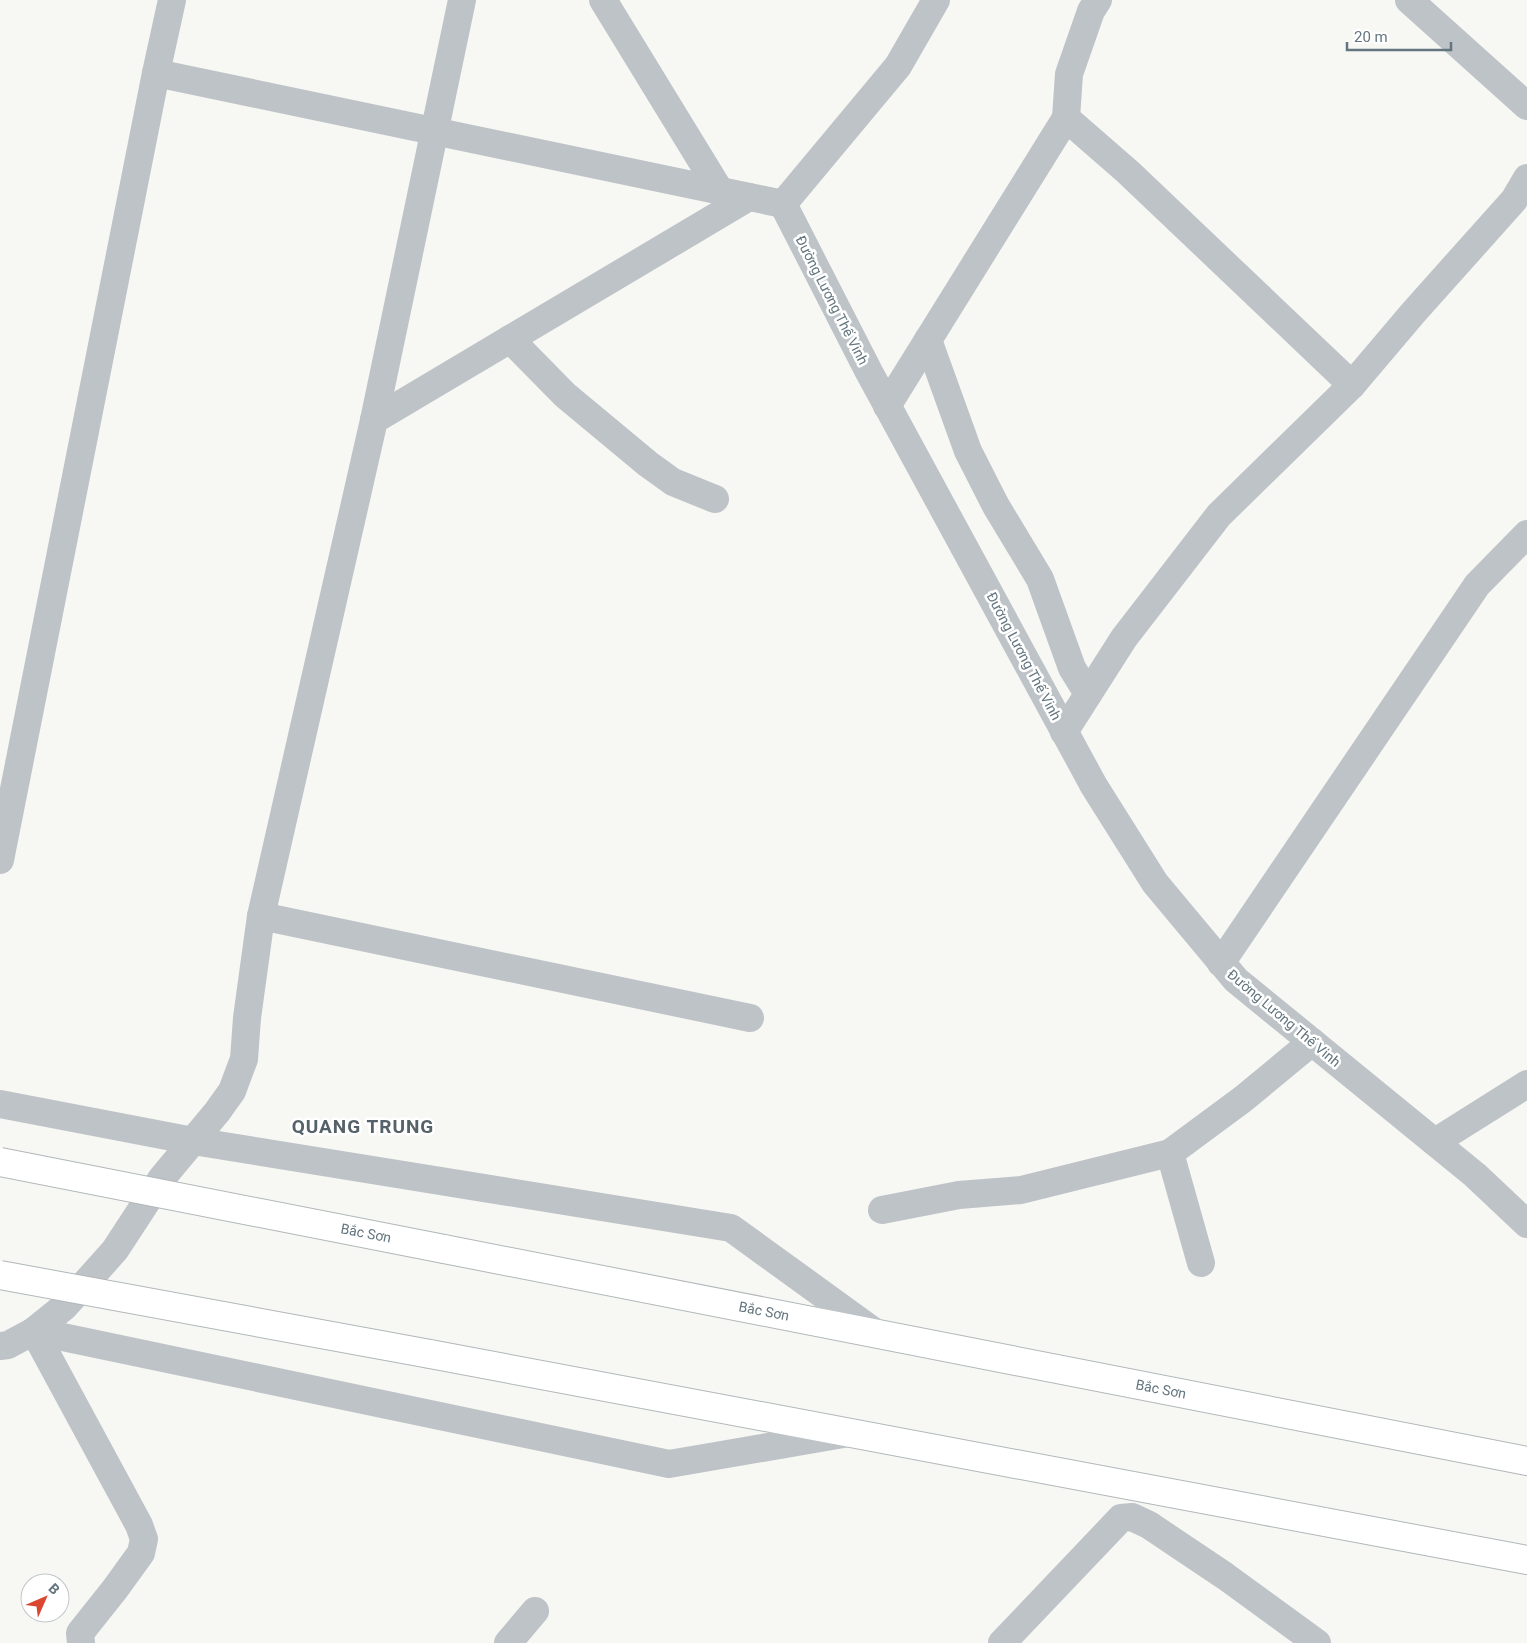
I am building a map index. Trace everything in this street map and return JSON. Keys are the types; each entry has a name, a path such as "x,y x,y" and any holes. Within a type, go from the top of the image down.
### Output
{"main road":[{"name":"Bắc Sơn","path":"0,1162 1527,1461"},
{"path":"0,1275 1527,1560"}],"street":[{"path":"1,851 172,0"},
{"path":"0,1346 8,1345 34,1331 66,1306 116,1250 162,1178 232,1091 244,1059 247,1018 261,916 374,420 462,0"},
{"path":"603,0 720,191"},
{"path":"156,73 783,204 898,66 936,0"},
{"path":"887,406 1066,118 1069,74 1091,11 1098,0"},
{"path":"1409,0 1527,106"},
{"path":"1066,118 1128,172 1352,385"},
{"path":"1064,732 1124,638 1219,515 1352,385 1412,313 1514,200 1527,178"},
{"path":"374,420 749,197"},
{"name":"Đường Lương Thế Vinh","path":"783,204 887,406 1064,732 1094,786 1154,883 1236,980 1475,1175 1527,1224"},
{"path":"510,339 565,395 648,464 673,482 715,499"},
{"path":"928,340 968,451 996,506 1040,579 1072,668 1088,694"},
{"path":"1221,963 1477,585 1527,534"},
{"path":"261,916 750,1018"},
{"path":"882,1210 959,1195 1021,1190 1170,1153 1243,1099 1312,1042"},
{"path":"1434,1142 1527,1084"},
{"path":"0,1104 193,1141 731,1228 876,1333"},
{"path":"1170,1153 1201,1263"},
{"path":"34,1331 669,1464 850,1433"},
{"path":"34,1331 139,1525 144,1539 141,1553 80,1633 81,1643"},
{"path":"1002,1643 1121,1518 1132,1517 1149,1525 1225,1576 1317,1643"},
{"path":"508,1643 535,1611"}],"district":[{"name":"QUANG TRUNG","path":"363,1126"}]}
